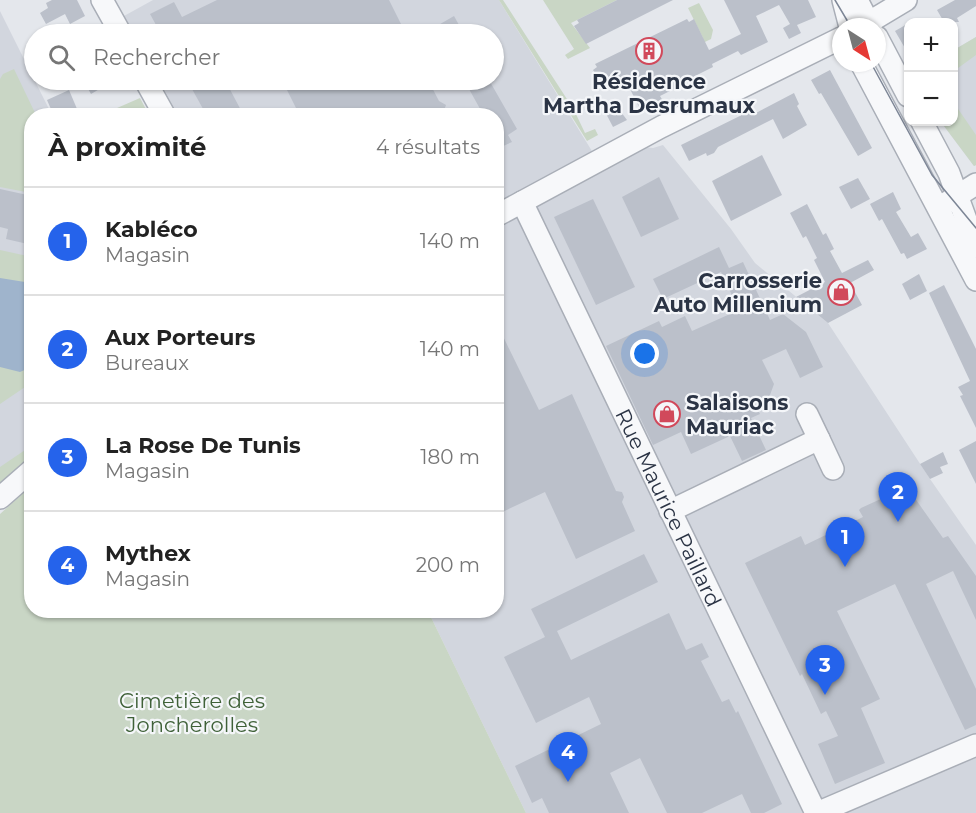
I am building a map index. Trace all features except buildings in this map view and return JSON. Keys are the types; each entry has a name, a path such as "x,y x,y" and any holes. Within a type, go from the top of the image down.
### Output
{"street":[{"path":"102,0 115,24"},
{"path":"843,0 858,18"},
{"path":"856,0 862,18"},
{"path":"880,18 906,0"},
{"path":"504,212 661,127 832,42"},
{"path":"886,60 904,88"},
{"path":"867,72 976,247"},
{"path":"151,90 161,108"},
{"path":"924,126 949,173 948,202 976,280"},
{"path":"948,202 976,184"},
{"name":"Rue Maurice Paillard","path":"522,202 816,813"},
{"path":"807,414 833,469"},
{"path":"670,511 819,440"},
{"path":"0,498 24,477"},
{"path":"816,813 976,745"}],"shaded area":[{"path":"153,0 499,0 603,169 643,147 653,148 663,145 731,229 755,263 828,323 976,545 976,813 526,813 431,618 504,618 504,108 174,108 164,90 504,90 504,24 128,24 124,16"},
{"path":"0,11 24,59 24,90 40,90 48,108 24,108 24,462 0,484"},
{"path":"976,37 976,165 974,166 944,126 958,126 958,48"}],"green space":[{"path":"499,0 503,0 574,110 585,133 595,129 598,135 587,141"},
{"path":"543,0 617,0 571,23 590,48 568,59 565,55 574,49"},
{"path":"699,3 713,30 711,39 608,90 605,87 703,38 688,8"},
{"path":"976,37 976,55 958,68 958,48"},
{"path":"14,69 33,108 24,108 24,192 0,187 0,79 3,74"},
{"path":"140,98 145,108 117,108"},
{"path":"958,109 976,135 976,165 974,166 944,126 958,126"},
{"path":"0,250 24,255 24,388 0,404"},
{"path":"24,451 24,462 0,484 0,467"},
{"name":"Cimetière des Joncherolles","path":"24,492 24,618 431,618 526,813 0,813 0,514"}],"water":[{"path":"0,278 24,282 24,370 20,372 0,367"}],"tram line":[{"path":"835,0 846,18"},
{"path":"876,72 932,175 976,228"}],"place":[{"name":"Résidence Martha Desrumaux","path":"649,51"},
{"name":"Carrosserie Auto Millenium","path":"841,292"},
{"name":"Salaisons Mauriac","path":"667,414"},
{"name":"Aux Porteurs","path":"898,522"},
{"name":"Kabléco","path":"845,567"},
{"name":"La Rose De Tunis","path":"825,695"},
{"name":"Mythex","path":"568,782"}]}
